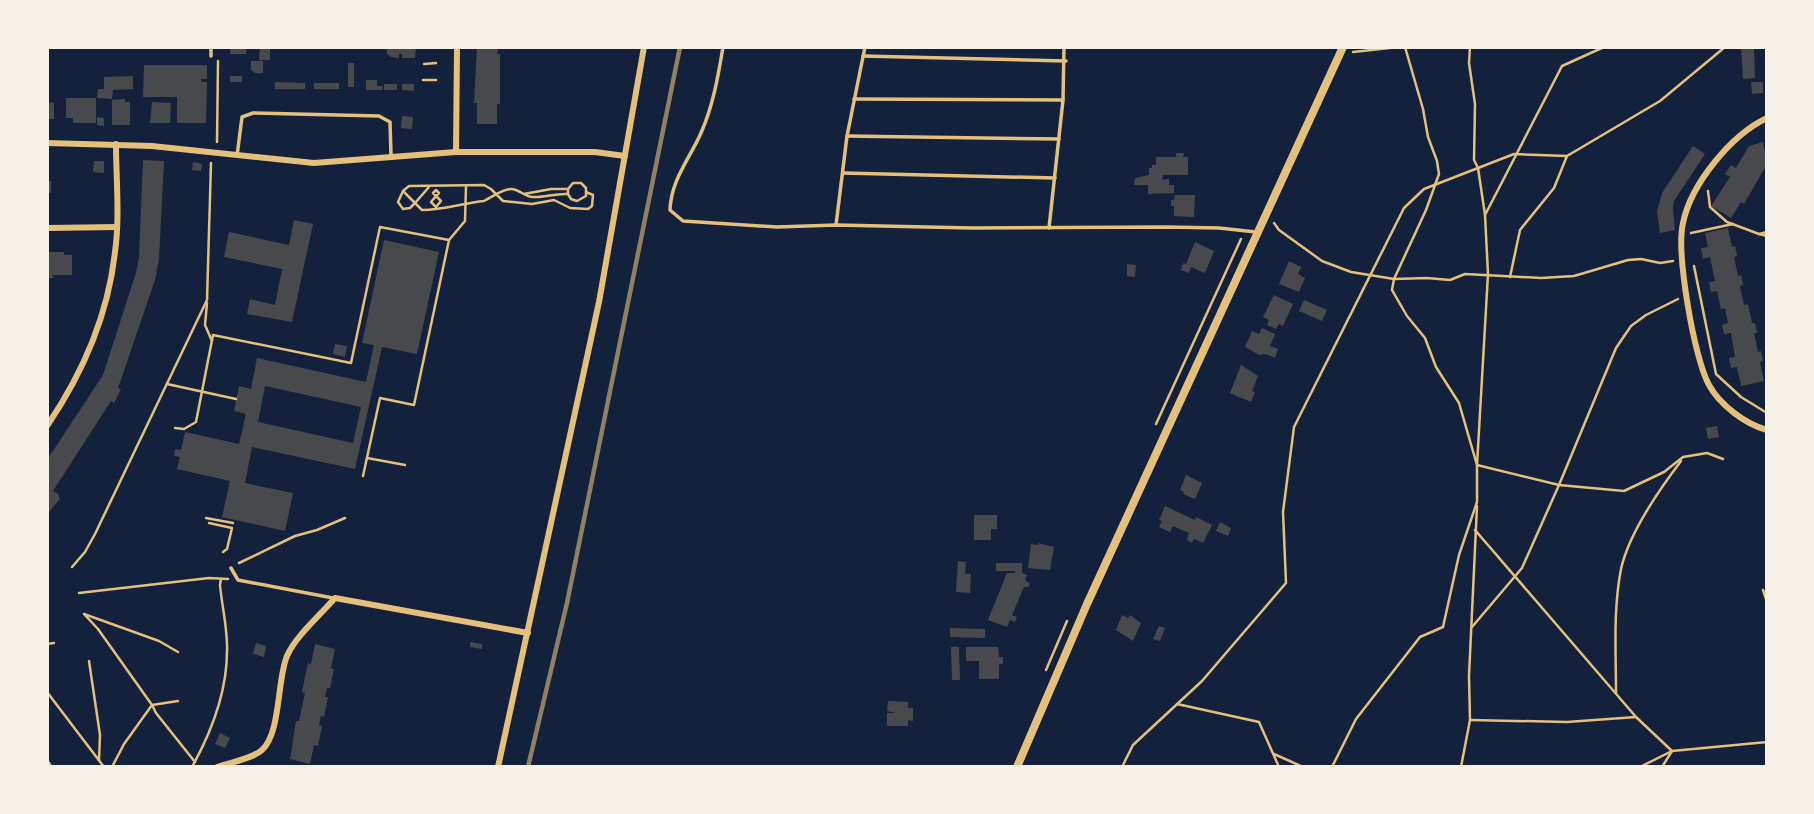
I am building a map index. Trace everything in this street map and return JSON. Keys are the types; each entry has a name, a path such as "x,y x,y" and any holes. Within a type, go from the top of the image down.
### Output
{"street":[{"path":"456,152 457,47"},
{"path":"498,767 599,302 644,47"},
{"path":"1017,767 1087,604 1343,49"},
{"path":"1766,118 1749,127 1727,146 1697,190 1683,221 1681,238 1687,294 1704,374 1710,387 1731,410 1767,430"},
{"path":"47,143 116,144 314,163 456,152 595,152 625,156"},
{"path":"47,426 75,383 90,351 110,280 117,228 116,144"},
{"path":"47,228 117,228"},
{"path":"217,767 254,754 265,747 276,715 286,659 335,598 528,634"},
{"path":"47,762 50,767"}],"lane":[{"path":"211,47 211,56"},
{"path":"723,47 712,105 671,195 670,210 684,221 777,227 836,225 1219,228 1258,233"},
{"path":"836,225 847,136 865,47"},
{"path":"1049,228 1063,100 1065,47"},
{"path":"863,57 1066,61"},
{"path":"854,99 1063,100"},
{"path":"237,156 240,122 247,114 253,113 379,116 390,122 391,158"},
{"path":"847,136 1059,139"},
{"path":"843,173 1055,178"},
{"path":"231,568 238,580 335,598"}],"path":[{"path":"1343,49 1352,52 1399,47"},
{"path":"1405,47 1439,174 1394,279 1392,290 1407,316 1425,338 1436,367 1459,403 1477,465"},
{"path":"1461,767 1470,720 1469,676 1478,502 1477,465 1488,274 1485,215 1478,168 1474,160 1475,104 1469,63 1470,47"},
{"path":"1485,215 1562,65 1604,47"},
{"path":"1122,767 1133,745 1202,681 1286,583 1283,512 1294,428 1404,208 1424,189 1514,154 1567,156 1660,101 1725,47"},
{"path":"211,145 217,145 218,60"},
{"path":"424,64 436,63"},
{"path":"423,80 436,80"},
{"path":"1510,276 1520,230 1554,188 1567,156"},
{"path":"211,162 205,325 212,342"},
{"path":"403,191 422,210 484,201 510,189 538,197 568,191 573,183 581,183 586,192 584,198 577,201 571,199 568,191"},
{"path":"1699,196 1707,184 1710,207 1732,224 1759,234 1767,234"},
{"path":"363,476 380,398 414,405 449,240 466,219 466,185"},
{"path":"429,186 408,209 400,207 398,202 403,191 409,186 466,185 488,186 505,202 534,204 554,200 567,208 578,209 592,206 593,193 586,192"},
{"path":"436,196 441,201 436,208 431,202 436,196"},
{"path":"577,201 578,209"},
{"path":"1267,215 1279,230 1322,261 1351,272 1394,279 1427,278 1450,281 1465,274 1541,278 1574,276 1628,260 1641,259 1660,263 1682,259"},
{"path":"1688,225 1688,235 1732,224"},
{"path":"175,428 184,429 196,422 214,335 351,363 380,227 449,240"},
{"path":"1694,265 1716,374 1741,397 1767,414"},
{"path":"1472,626 1522,568 1616,348 1631,326 1646,315 1687,294"},
{"path":"72,567 95,534 207,300"},
{"path":"167,384 236,398"},
{"path":"1477,465 1559,485 1624,491 1664,472 1683,457 1707,453 1723,459"},
{"path":"1616,693 1616,608 1622,566 1637,529 1683,457"},
{"path":"367,458 405,465"},
{"path":"1332,767 1356,719 1420,637 1443,627 1459,555 1478,502"},
{"path":"206,517 232,524"},
{"path":"236,564 295,536 345,518"},
{"path":"209,523 232,524"},
{"path":"223,552 227,549 232,524"},
{"path":"1475,530 1636,717 1672,751"},
{"path":"192,767 222,700 226,678 228,648 221,579"},
{"path":"79,593 221,579 238,580"},
{"path":"1763,590 1767,602"},
{"path":"178,652 159,641 84,614 98,629 156,713 195,762"},
{"path":"47,644 54,643"},
{"path":"89,661 100,735 99,760"},
{"path":"48,693 104,767"},
{"path":"112,767 124,744 152,705 178,701"},
{"path":"1177,704 1259,722 1279,767"},
{"path":"1470,720 1567,722 1636,717"},
{"path":"1640,767 1672,751 1767,742"},
{"path":"1662,767 1672,751"},
{"path":"1273,753 1303,767"}],"building":[{"path":"230,47 246,47 246,54 230,54"},
{"path":"260,47 270,47 270,60 259,60"},
{"path":"387,47 416,47 415,58 402,58 402,54 399,54 399,58 391,57 387,54"},
{"path":"477,47 498,47 497,54 500,54 500,104 497,104 497,124 477,124 477,103 474,103"},
{"path":"1741,47 1754,47 1755,78 1743,79"},
{"path":"251,61 263,61 263,73 251,70"},
{"path":"348,63 354,63 354,87 348,87"},
{"path":"144,65 207,65 207,79 201,79 202,82 207,82 206,123 177,123 177,97 143,97"},
{"path":"133,76 133,89 113,90 112,99 97,98 98,89 104,89 104,77"},
{"path":"230,76 242,76 242,82 230,82"},
{"path":"366,80 377,80 377,86 382,86 383,90 366,90"},
{"path":"275,82 305,83 305,89 275,89"},
{"path":"1751,82 1763,82 1763,93 1752,94"},
{"path":"314,83 339,83 339,89 314,89"},
{"path":"384,84 397,84 397,90 384,90"},
{"path":"402,84 414,84 414,91 402,90"},
{"path":"66,98 96,98 96,123 73,123 73,118 66,118"},
{"path":"125,99 125,102 130,102 130,125 112,125 112,100"},
{"path":"47,102 54,103 54,119 47,119"},
{"path":"152,102 171,103 170,123 150,123"},
{"path":"402,116 413,117 412,129 401,128"},
{"path":"97,117 104,118 104,126 97,125"},
{"path":"1763,142 1767,164 1744,204 1741,202 1731,218 1711,206 1730,177 1725,174 1731,165 1736,168 1749,146"},
{"path":"1693,146 1705,154 1674,201 1675,230 1660,233 1657,211 1662,193"},
{"path":"1176,153 1184,153 1183,157 1188,157 1188,175 1163,175 1162,180 1169,179 1169,185 1174,185 1174,193 1148,194 1148,185 1134,185 1135,178 1149,175 1149,168 1156,165 1156,157 1176,157"},
{"path":"143,160 164,161 159,259 155,280 118,388 121,389 53,491 60,499 47,514 47,460 103,375 136,273"},
{"path":"94,161 104,161 104,173 93,172"},
{"path":"193,162 202,164 201,171 192,170"},
{"path":"47,181 51,181 51,193 47,193"},
{"path":"1175,195 1195,195 1194,217 1174,216 1171,200 1174,200"},
{"path":"294,220 313,224 292,322 247,314 250,299 275,305 282,269 224,257 229,232 289,245"},
{"path":"1728,228 1732,247 1735,246 1737,256 1734,257 1738,276 1741,275 1744,305 1748,304 1752,323 1755,323 1758,352 1761,351 1763,361 1760,362 1764,381 1741,386 1737,367 1731,368 1729,358 1735,357 1731,333 1724,334 1722,325 1728,323 1725,308 1721,309 1717,291 1711,292 1709,282 1715,281 1710,257 1703,259 1701,248 1708,247 1705,233"},
{"path":"384,240 439,252 417,354 382,347 355,469 252,447 245,483 293,493 285,531 222,517 230,481 177,469 180,457 174,456 175,449 181,450 185,432 239,444 246,414 234,411 239,386 251,389 257,358 366,382 374,345 362,343","holes":["265,386 361,407 353,443 258,422"]},
{"path":"1195,242 1214,251 1205,273 1191,267 1189,273 1181,270"},
{"path":"47,252 72,255 72,275 53,275 53,278 47,278"},
{"path":"1289,261 1301,267 1298,274 1305,278 1299,292 1279,284"},
{"path":"1127,264 1136,265 1135,277 1127,276"},
{"path":"1274,295 1293,304 1283,326 1279,324 1276,329 1267,325 1269,320 1263,317"},
{"path":"1304,300 1327,310 1322,321 1299,311"},
{"path":"1262,328 1275,334 1270,346 1278,349 1275,358 1266,354 1259,355 1245,347 1252,331 1259,334"},
{"path":"335,344 347,346 345,357 333,354"},
{"path":"1241,365 1258,376 1251,402 1230,393"},
{"path":"1717,426 1719,437 1708,439 1706,428"},
{"path":"1186,475 1202,483 1195,499 1180,490"},
{"path":"1165,506 1212,525 1203,543 1194,539 1192,543 1187,540 1189,533 1173,526 1170,532 1159,527"},
{"path":"974,515 997,515 997,529 991,529 991,540 974,540"},
{"path":"1220,522 1231,528 1228,536 1216,531"},
{"path":"1031,544 1054,547 1050,570 1028,568"},
{"path":"958,561 966,562 965,574 971,574 970,593 956,592"},
{"path":"996,563 1022,563 1022,573 1027,575 1025,580 1030,584 1024,587 1012,615 1017,617 1015,622 1010,620 1007,627 988,620 1007,573 1015,573 996,571"},
{"path":"1122,615 1128,618 1130,615 1141,623 1133,641 1116,630"},
{"path":"1159,626 1165,628 1160,641 1153,639"},
{"path":"950,628 985,629 985,638 950,637"},
{"path":"470,642 482,644 482,649 470,647"},
{"path":"256,643 266,646 264,657 253,654"},
{"path":"315,644 335,649 331,668 334,669 325,697 328,697 324,717 321,716 319,725 322,726 318,746 314,745 310,764 290,759 296,721 299,721 305,693 302,692 308,663 311,664"},
{"path":"951,647 959,647 960,680 952,680"},
{"path":"966,647 998,647 999,657 1003,657 1003,664 999,664 999,679 979,679 979,661 966,661"},
{"path":"888,701 908,702 908,708 913,708 913,721 908,720 908,726 887,726 887,713 896,713 887,711"},
{"path":"220,733 230,738 225,748 215,744"}],"railway":[{"path":"528,767 567,603 680,47"}]}
